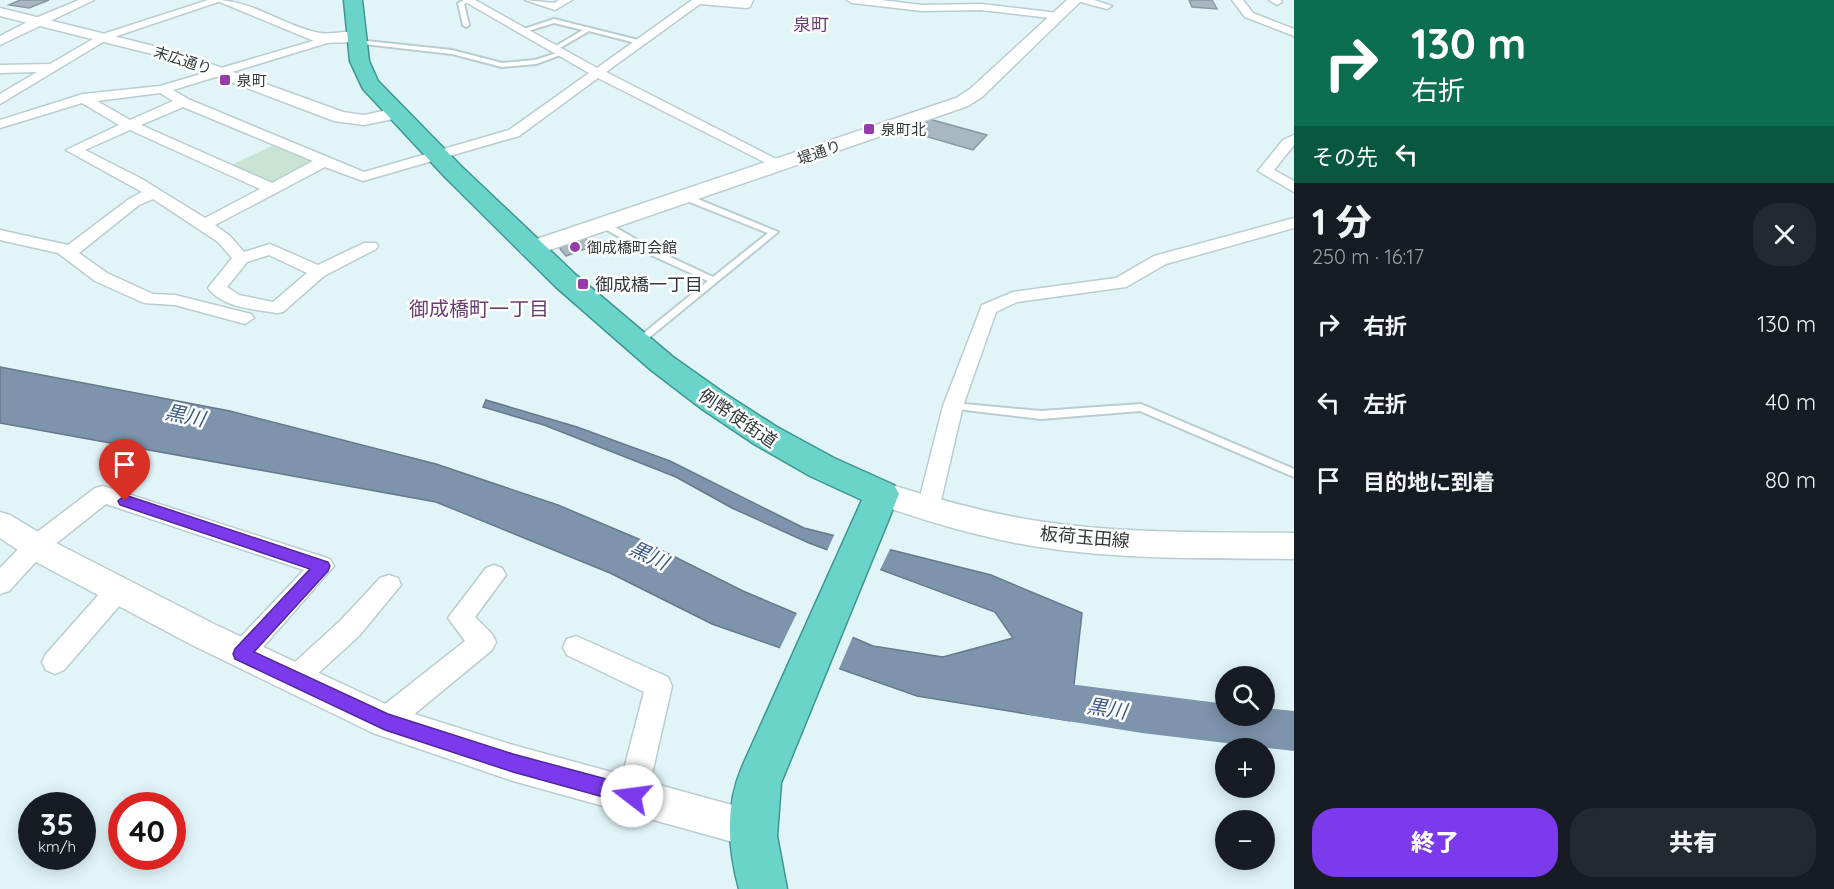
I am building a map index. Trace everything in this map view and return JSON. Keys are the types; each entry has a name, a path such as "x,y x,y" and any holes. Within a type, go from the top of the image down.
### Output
{"highway":[{"name":"例幣使街道","path":"353,0 360,65 366,79 530,249 636,344 693,389 764,437 823,469 876,507"},
{"path":"763,889 755,861 751,828 758,783 876,507"}],"main road":[{"name":"板荷玉田線","path":"876,507 928,509 1060,537 1180,544 1294,546"}],"street":[{"path":"0,41 37,21 89,0"},
{"path":"0,100 104,37 221,0 310,34 330,39 357,40"},
{"path":"467,0 597,74 781,165"},
{"path":"530,0 555,6 567,0"},
{"path":"162,90 183,102 363,177 514,133 698,1 746,5 748,0"},
{"path":"852,0 889,2 922,8 981,7 1058,16"},
{"path":"1017,12 1030,0"},
{"path":"1077,0 1107,6"},
{"name":"堤通り","path":"530,249 962,102 976,93 1077,0"},
{"path":"1238,0 1249,15 1294,33"},
{"name":"末広通り","path":"0,12 173,55 346,118 364,120 397,113"},
{"path":"0,124 83,98 162,90 330,39"},
{"path":"2,69 54,68"},
{"path":"83,98 129,125 272,189"},
{"path":"183,102 73,150 153,193 204,225 224,239 241,258"},
{"path":"1294,139 1265,171 1294,187"},
{"path":"204,225 325,161"},
{"path":"70,252 134,202 153,193"},
{"path":"928,509 953,406 988,309 1013,297 1120,283 1160,260 1294,223"},
{"path":"0,235 70,252 101,277 150,299 175,300 245,318"},
{"path":"318,272 270,249 241,258 217,288 233,299 277,308 318,272 369,246"},
{"path":"0,584 36,546 103,494 322,566 241,654"},
{"path":"0,523 36,546 241,654 385,721 513,763 751,828"},
{"path":"385,721 483,642 460,618 494,576"},
{"path":"293,680 350,628 389,585"},
{"path":"55,662 118,590"},
{"path":"576,647 659,686 632,796"}],"lane":[{"path":"466,25 461,3 467,0"},
{"path":"521,31 554,21 640,42"},
{"path":"357,40 452,52 502,65 536,62 557,52 588,29"},
{"path":"636,344 774,232 685,196"},
{"path":"603,224 652,252 714,280"},
{"path":"953,406 1041,415 1141,406 1294,473"}],"green space":[{"path":"274,145 312,160 311,165 286,178 270,182 229,166"}],"water":[{"path":"0,367 230,411 436,464 558,505 641,540 743,591 873,646 943,657 1013,638 995,612 809,543 732,508 676,477 544,425 483,407 486,400 577,427 670,461 804,528 991,575 1082,613 1070,721 917,696 712,624 610,573 436,502 0,423"}],"pier":[{"path":"835,533 891,547 879,572 826,553"},
{"path":"798,611 854,634 838,671 779,650"}],"building":[{"path":"20,0 49,0 29,8 9,5"},
{"path":"1189,0 1212,0 1217,9 1192,7"},
{"path":"929,119 987,135 973,150 907,131 914,124 922,126"},
{"name":"御成橋町会館","path":"584,237 593,246 566,256 560,249 563,244"}],"waterway":[{"name":"黒川","path":"1030,697 1142,714 1294,731"}],"place":[{"name":"泉町","path":"225,80"},
{"name":"泉町北","path":"869,129"},
{"name":"御成橋町会館","path":"575,247"},
{"name":"御成橋一丁目","path":"583,284"}],"district":[{"name":"泉町","path":"811,24"},
{"name":"御成橋町一丁目","path":"479,308"}],"route":[{"path":"125,501 322,566 241,654 385,721 513,763 632,796"}]}
